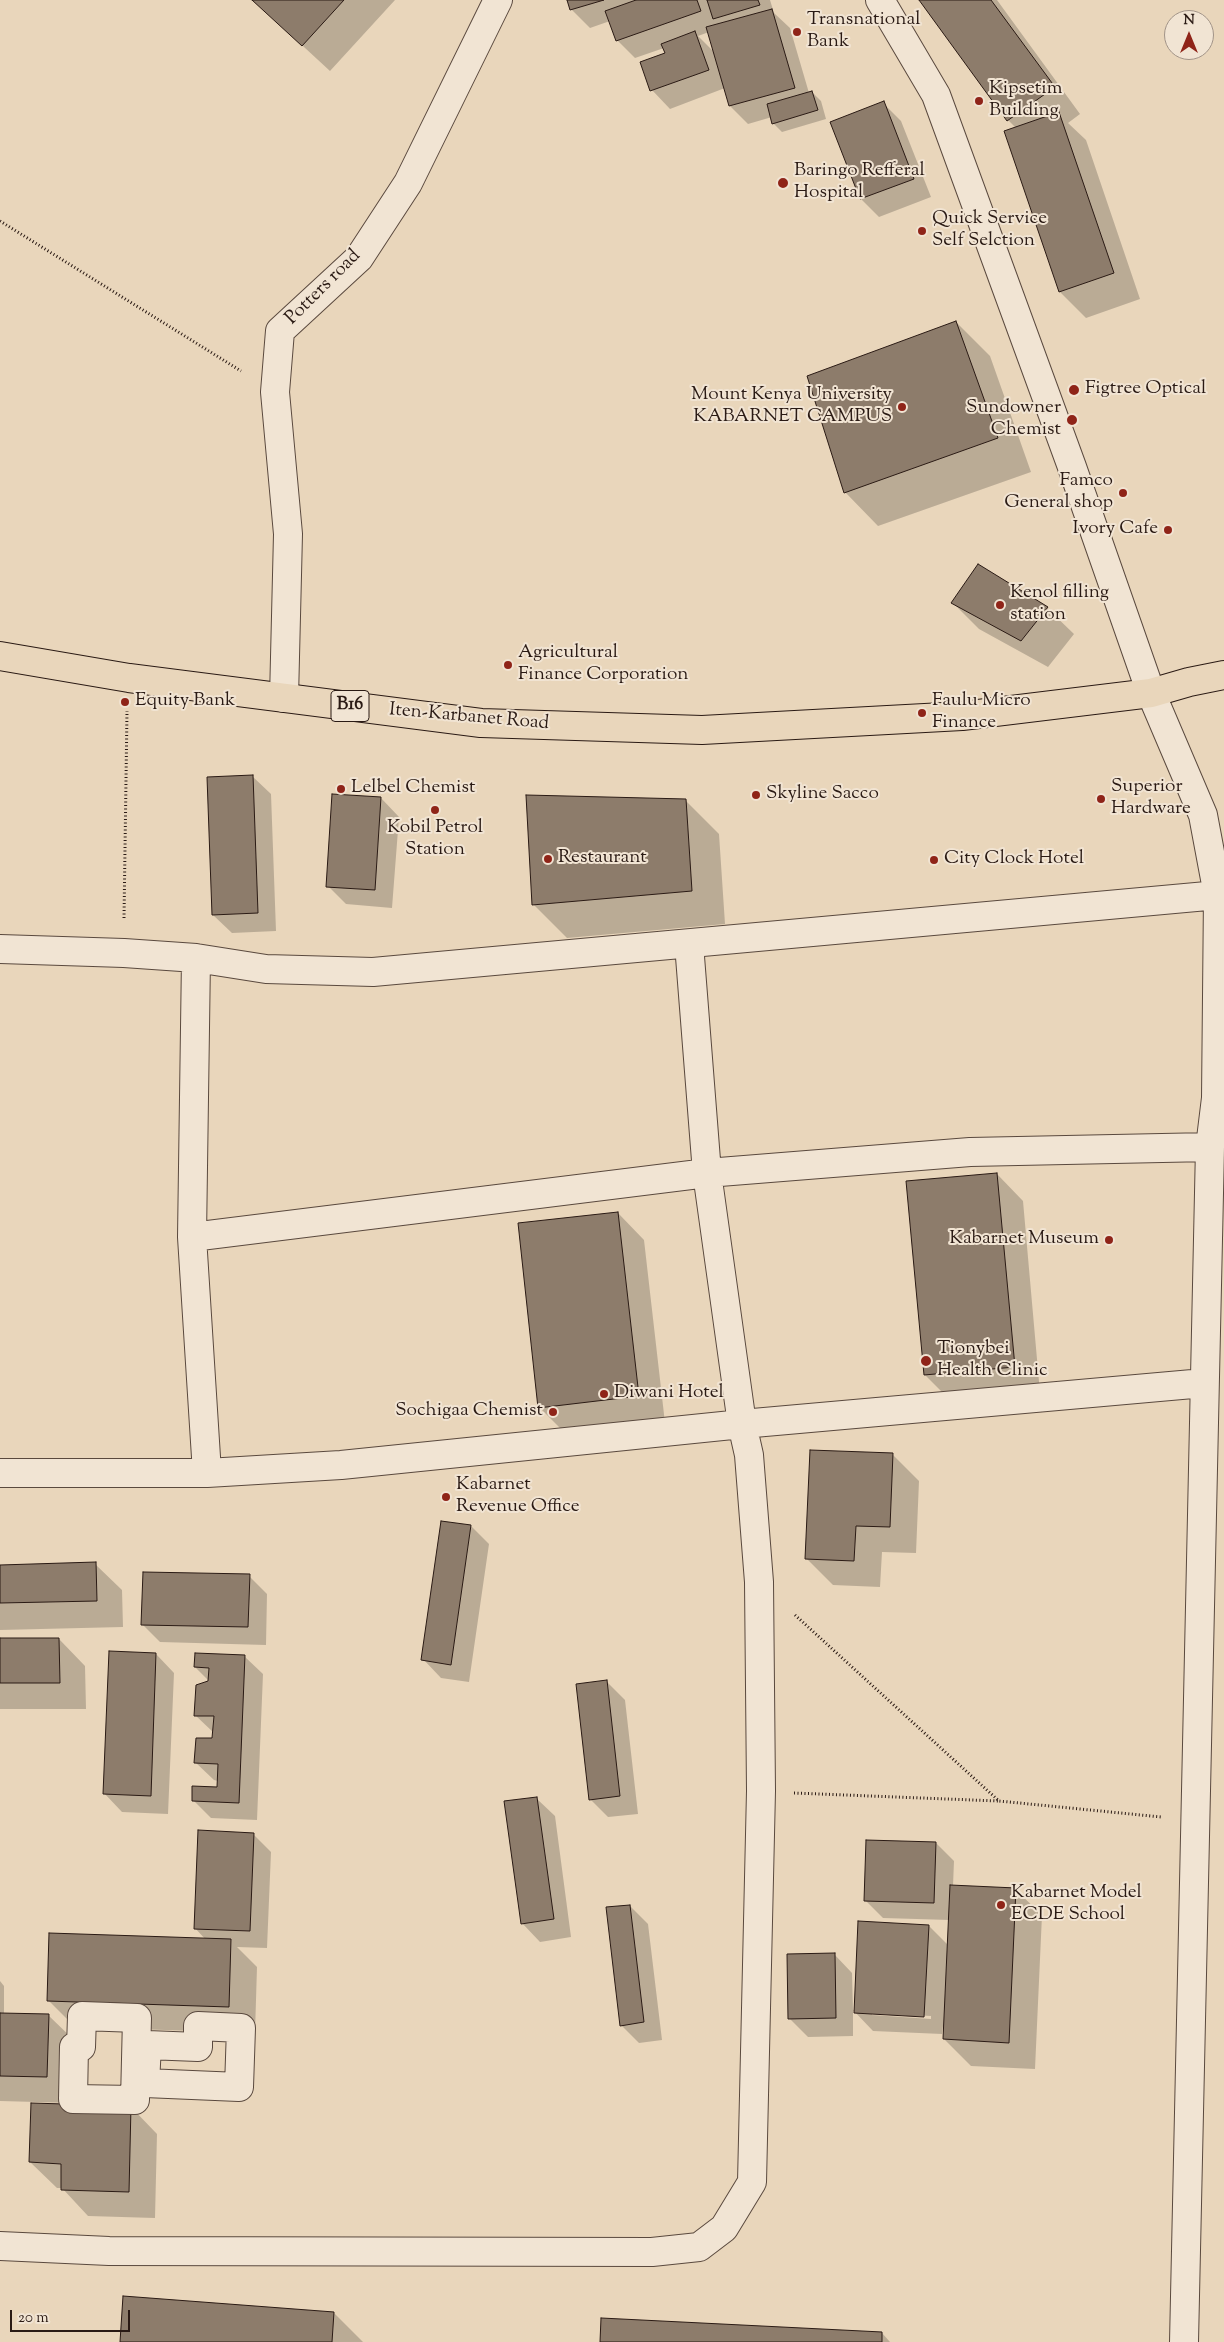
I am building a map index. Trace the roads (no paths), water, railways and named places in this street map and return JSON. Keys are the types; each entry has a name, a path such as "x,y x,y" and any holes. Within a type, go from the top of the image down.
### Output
{"main road":[{"name":"Iten-Karbanet Road","path":"0,656 129,678 481,723 702,730 962,716 1151,693"},
{"name":"B16","path":"1151,693 1189,682 1224,675"}],"street":[{"name":"Potters road","path":"284,698 288,534 275,392 280,331 358,258 408,183 498,0"},
{"path":"880,0 936,95 1075,476 1151,693 1203,815 1218,895 1216,1098 1210,1147 1184,2342"},
{"path":"0,949 124,953 196,958 266,969 373,972 1218,895"},
{"path":"0,2246 109,2250 652,2252 699,2246 724,2228 752,2182 761,1791 759,1582 749,1456 742,1424 707,1173 689,944"},
{"path":"196,958 192,1237 207,1473"},
{"path":"192,1237 707,1173 970,1152 1210,1147"},
{"path":"0,1473 207,1473 340,1465 742,1424 1204,1383"}],"place":[{"name":"Transnational Bank","path":"797,32"},
{"name":"Kipsetim Building","path":"979,101"},
{"name":"Baringo Refferal Hospital","path":"783,183"},
{"name":"Quick Service Self Selction","path":"922,231"},
{"name":"Figtree Optical","path":"1074,390"},
{"name":"Mount Kenya University KABARNET CAMPUS","path":"902,407"},
{"name":"Sundowner Chemist","path":"1072,420"},
{"name":"Famco General shop","path":"1123,493"},
{"name":"Ivory Cafe","path":"1168,530"},
{"name":"Kenol filling station","path":"1000,605"},
{"name":"Agricultural Finance Corporation","path":"508,665"},
{"name":"Equity Bank","path":"125,702"},
{"name":"Faulu Micro Finance","path":"922,713"},
{"name":"Lelbel Chemist","path":"341,789"},
{"name":"Skyline Sacco","path":"756,795"},
{"name":"Superior Hardware","path":"1101,799"},
{"name":"Kobil Petrol Station","path":"435,810"},
{"name":"Restaurant","path":"548,859"},
{"name":"City Clock Hotel","path":"934,860"},
{"name":"Kabarnet Museum","path":"1109,1240"},
{"name":"Tionybei Health Clinic","path":"926,1361"},
{"name":"Diwani Hotel","path":"604,1394"},
{"name":"Sochigaa Chemist","path":"553,1412"},
{"name":"Kabarnet Revenue Office","path":"446,1497"},
{"name":"Kabarnet Model ECDE School","path":"1001,1905"}]}
